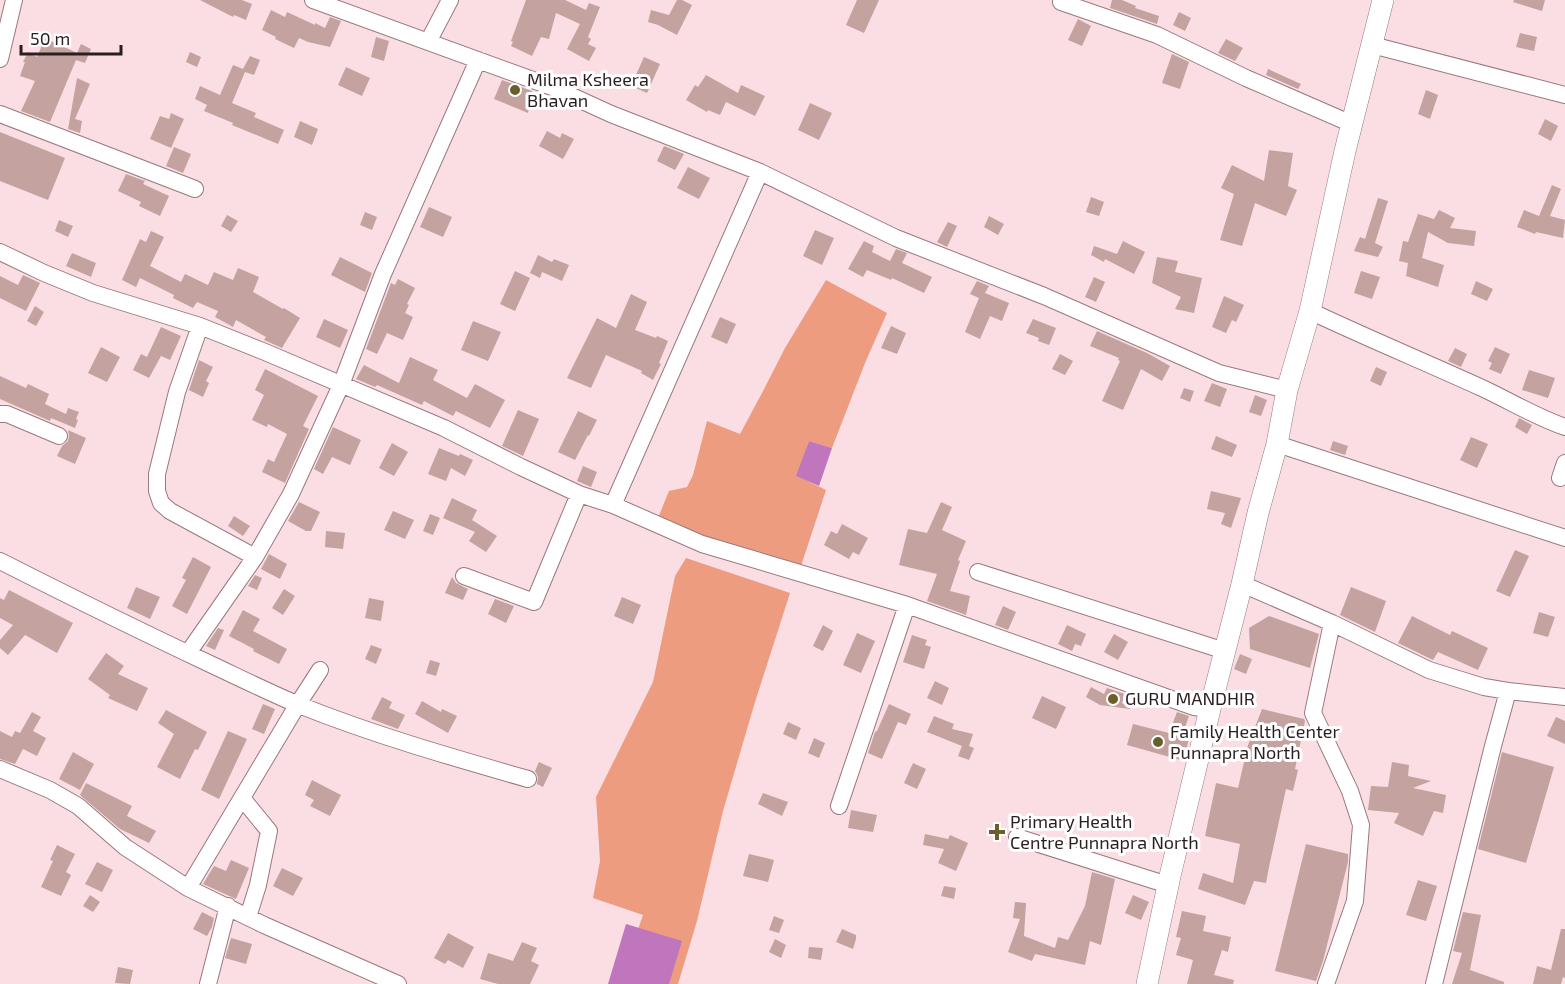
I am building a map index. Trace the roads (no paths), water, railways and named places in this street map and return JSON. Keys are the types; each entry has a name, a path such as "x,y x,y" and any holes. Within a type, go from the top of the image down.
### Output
{"main road":[{"path":"1148,984 1168,885 1210,709 1277,444 1287,390 1310,311 1330,215 1383,0"}],"street":[{"path":"0,59 14,0"},
{"path":"313,0 552,87 611,114 760,172 896,238 1044,296 1219,374 1287,390"},
{"path":"428,42 450,0"},
{"path":"1061,2 1157,35 1246,78 1352,124"},
{"path":"1372,45 1565,95"},
{"path":"188,653 255,557 291,494 341,385 383,274 478,60"},
{"path":"0,114 195,189"},
{"path":"613,505 760,172"},
{"path":"0,252 44,273 93,292 200,326 265,352 444,428 579,494 613,505 702,544 906,604 1194,707 1210,709"},
{"path":"1310,311 1490,392 1548,422 1565,427"},
{"path":"200,326 177,392 157,474 157,491 161,503 170,511 255,557"},
{"path":"0,414 21,419 58,435"},
{"path":"1277,444 1565,538"},
{"path":"464,576 534,602 579,494"},
{"path":"0,561 298,704 376,734 528,779"},
{"path":"978,572 1225,651"},
{"path":"1242,584 1332,623 1429,670 1484,687 1565,698"},
{"path":"839,806 906,604"},
{"path":"1326,984 1355,901 1361,825 1350,791 1312,713 1332,623"},
{"path":"188,888 320,670"},
{"path":"1434,984 1508,691"},
{"path":"0,769 50,790 78,806 125,847 188,888 398,984"},
{"path":"242,798 269,831 258,885 248,917"},
{"path":"1017,837 1168,885"},
{"path":"208,984 228,906"}],"place":[{"name":"Milma Ksheera Bhavan","path":"515,90"},
{"name":"GURU MANDHIR","path":"1113,699"},
{"name":"Family Health Center Punnapra North","path":"1158,742"},
{"name":"Primary Health Centre Punnapra North","path":"997,832"}]}
